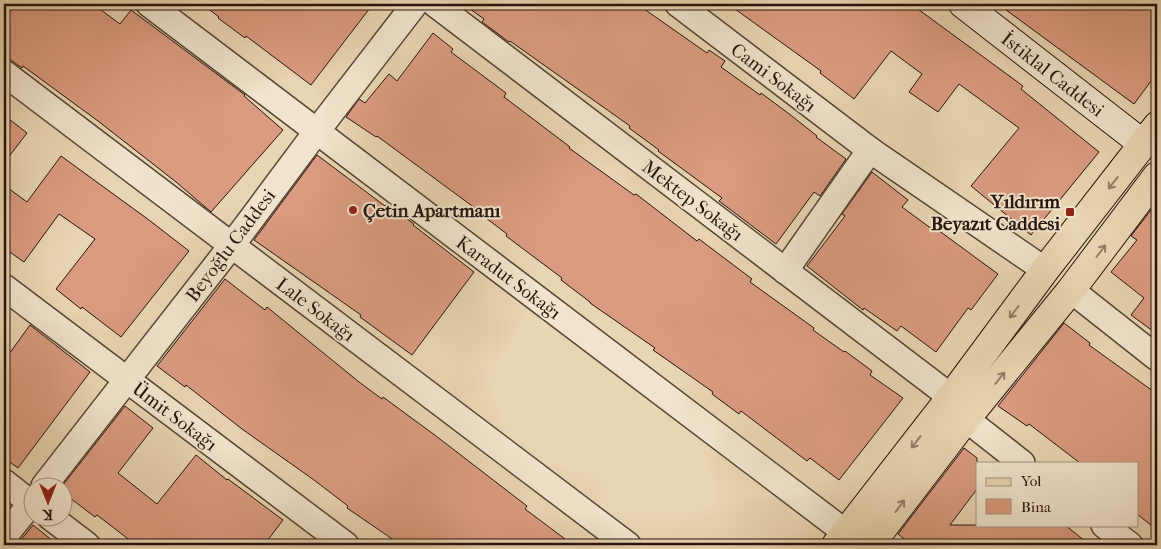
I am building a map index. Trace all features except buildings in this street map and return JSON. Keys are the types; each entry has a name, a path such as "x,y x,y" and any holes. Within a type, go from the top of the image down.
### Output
{"main road":[{"path":"848,541 1045,270 1152,142"},
{"path":"870,545 966,419 1071,290 1157,176"}],"street":[{"name":"Karadut Sokağı","path":"149,4 317,131 848,541"},
{"name":"Beyoğlu Caddesi","path":"57,476 126,380 232,245 415,4"},
{"name":"Mektep Sokağı","path":"435,4 951,397"},
{"name":"Cami Sokağı","path":"678,4 870,150 1045,270"},
{"name":"İstiklal Caddesi","path":"963,4 1152,142"},
{"name":"Lale Sokağı","path":"4,73 628,545"},
{"path":"785,271 870,150"},
{"name":"Ümit Sokağı","path":"4,288 346,545"},
{"path":"1071,290 1157,358"},
{"path":"966,419 1021,462"},
{"path":"4,482 22,493"},
{"name":"Beyoğlu Caddesi","path":"4,537 22,518"},
{"path":"65,526 87,545"},
{"path":"1105,526 1130,545"}],"place":[{"name":"Çetin Apartmanı","path":"353,210"},
{"name":"Yıldırım Beyazıt Caddesi","path":"1070,212"}]}
